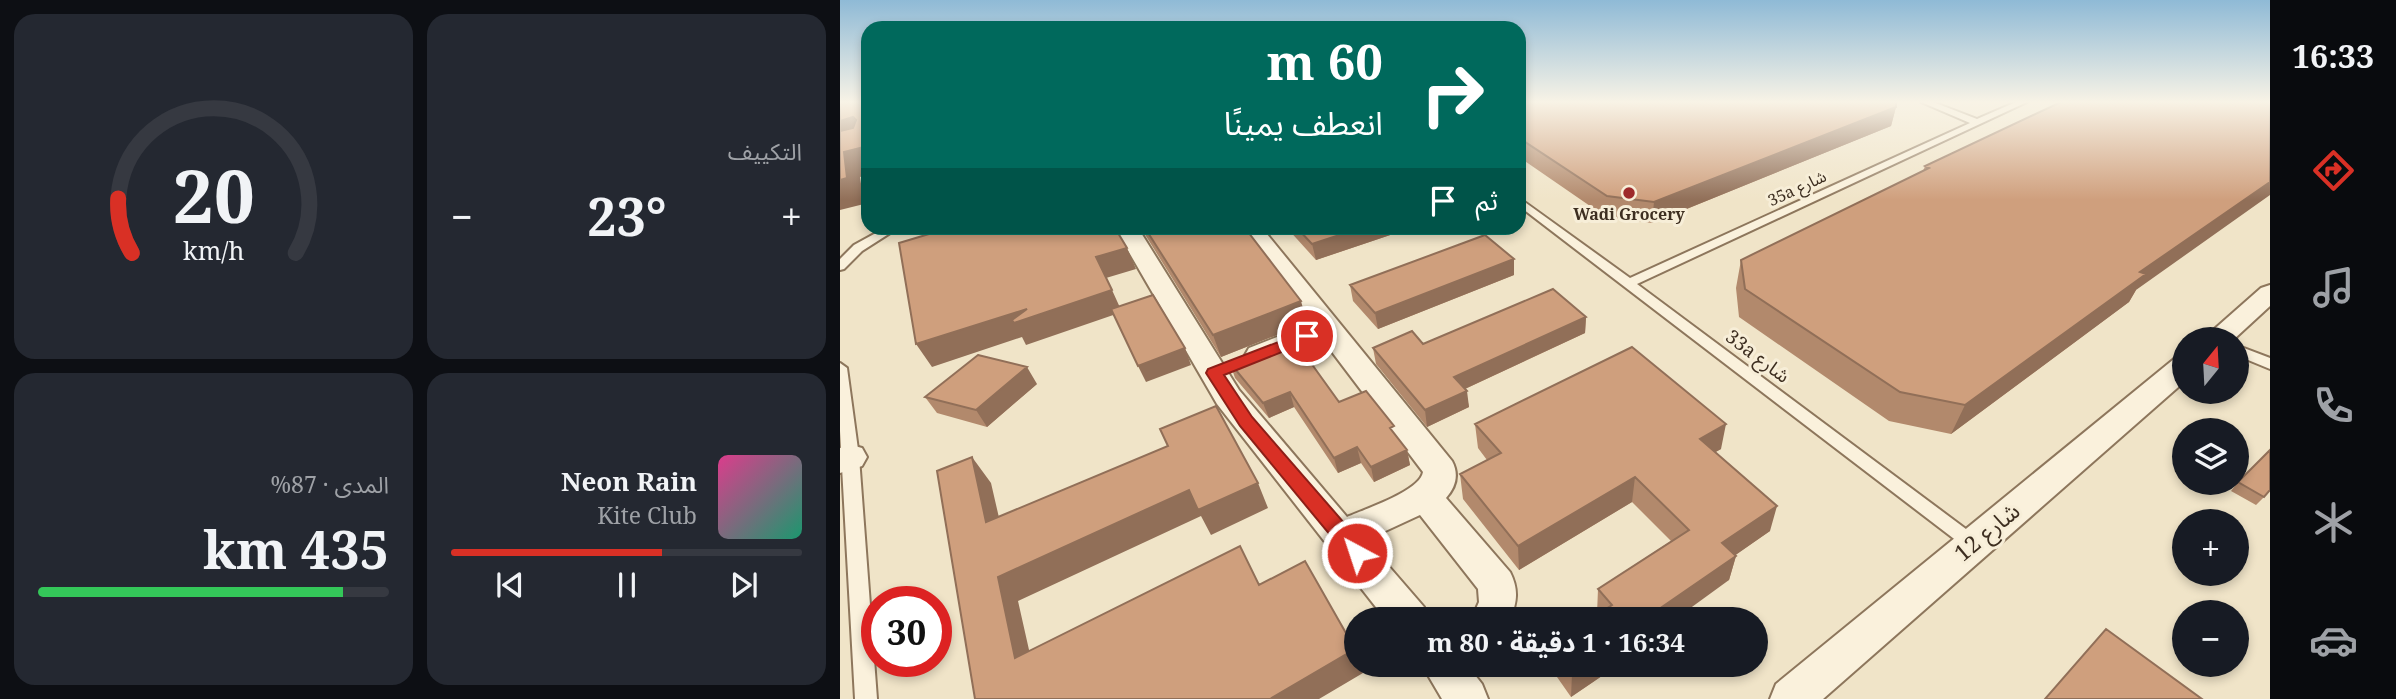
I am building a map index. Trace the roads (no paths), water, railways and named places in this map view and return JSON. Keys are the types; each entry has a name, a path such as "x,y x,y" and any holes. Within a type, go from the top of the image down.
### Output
{"street":[{"path":"1131,235 1246,422 1400,607"},
{"path":"1256,235 1440,470 1438,484 1425,497 1342,535"},
{"path":"2230,327 2270,293"},
{"path":"1214,373 1330,327"},
{"name":"شارع 12","path":"1791,699 2172,376"},
{"path":"1425,497 1497,584 1496,607"},
{"path":"1451,677 1467,699"}],"lane":[{"name":"35a شارع","path":"1629,283 1951,135"},
{"name":"33a شارع","path":"1526,206 1972,543"},
{"path":"840,266 879,235"},
{"path":"2249,355 2270,364"},
{"path":"840,368 866,699"}],"place":[{"name":"Wadi Grocery","path":"1629,193"}]}
